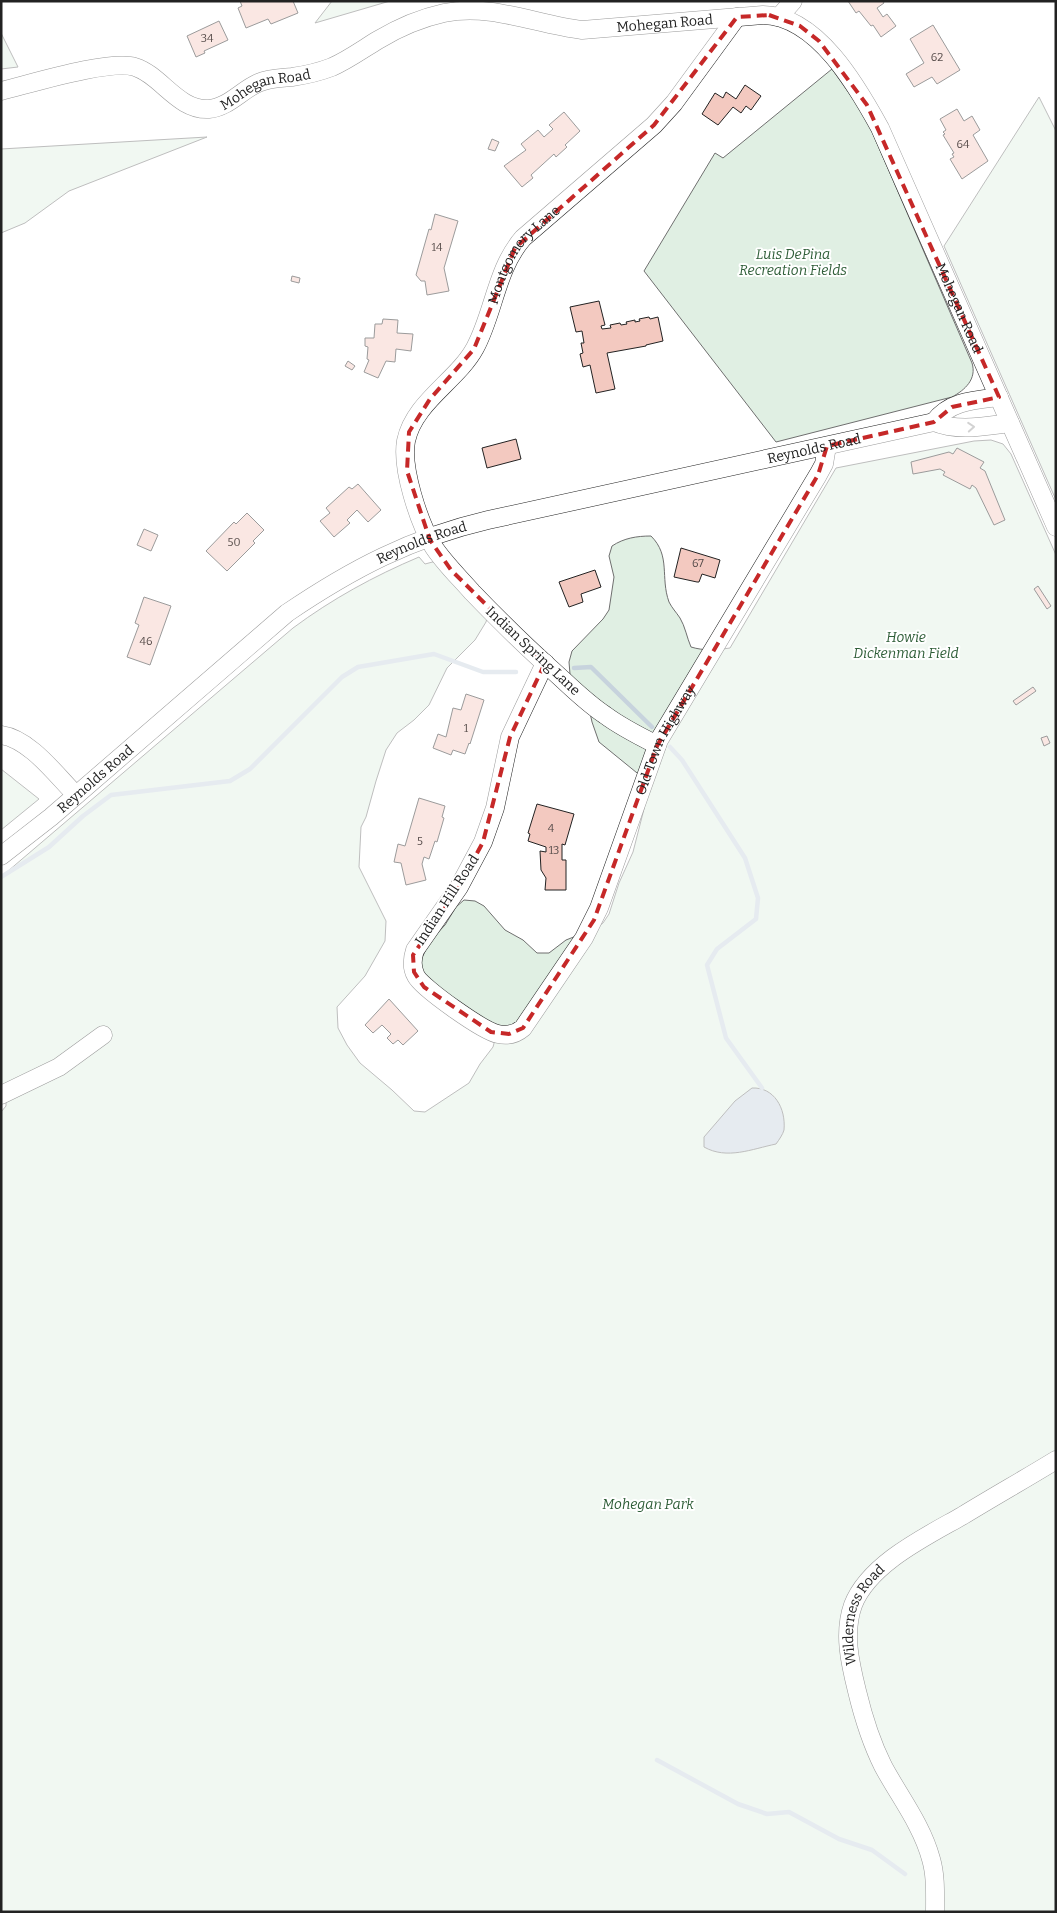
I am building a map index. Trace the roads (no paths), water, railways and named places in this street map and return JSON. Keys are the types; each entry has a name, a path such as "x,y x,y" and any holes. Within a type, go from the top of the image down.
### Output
{"street":[{"path":"779,17 792,1"},
{"name":"Mohegan Road","path":"1,91 81,72 127,65 146,72 191,106 208,109 222,106 260,82 306,75 338,64 390,33 424,19 445,13 478,12 504,14 554,26 582,30 764,15 779,17 800,26 818,41 849,77 870,110 898,167 1056,527"},
{"name":"Montgomery Lane","path":"428,536 420,521 412,490 406,459 406,441 421,412 474,349 482,334 509,256 523,238 654,125 674,103 737,17"},
{"name":"Reynolds Road","path":"934,422 941,413 952,406 999,397"},
{"name":"Reynolds Road","path":"1,856 76,795 287,613 325,587 374,560 428,536 488,520 934,422 947,427 958,428 1010,423"},
{"name":"Old Town Highway","path":"509,1034 518,1032 527,1023 589,928 599,908 657,745 671,718 714,651 818,475 824,464 827,446"},
{"name":"Indian Spring Lane","path":"428,536 434,548 452,570 508,629 545,663 605,716 657,745"},
{"name":"Indian Hill Road","path":"509,1034 497,1034 485,1028 424,986 416,977 412,961 416,950 459,887 483,842 495,808 510,737 545,663"},
{"path":"1,735 11,737 26,746 76,795"},
{"path":"1,1095 59,1067 103,1035"},
{"name":"Wilderness Road","path":"935,1912 935,1883 928,1849 882,1765 860,1704 849,1652 848,1630 851,1613 856,1598 868,1581 891,1560 1056,1460"}],"waterway":[{"path":"1,877 49,847 83,816 111,795 230,781 250,769 342,677 358,667 434,654 483,672 516,672"},
{"path":"574,668 591,667 652,727"},
{"path":"670,747 682,760 745,858 758,898 756,919 717,949 707,965 726,1038 762,1088"},
{"path":"657,1760 738,1804 767,1814 789,1812 839,1839 872,1850 905,1874"}],"park label":[{"name":"Luis DePina Recreation Fields","path":"793,262"},
{"name":"Howie Dickenman Field","path":"906,646"},
{"name":"Mohegan Park","path":"648,1504"}]}
